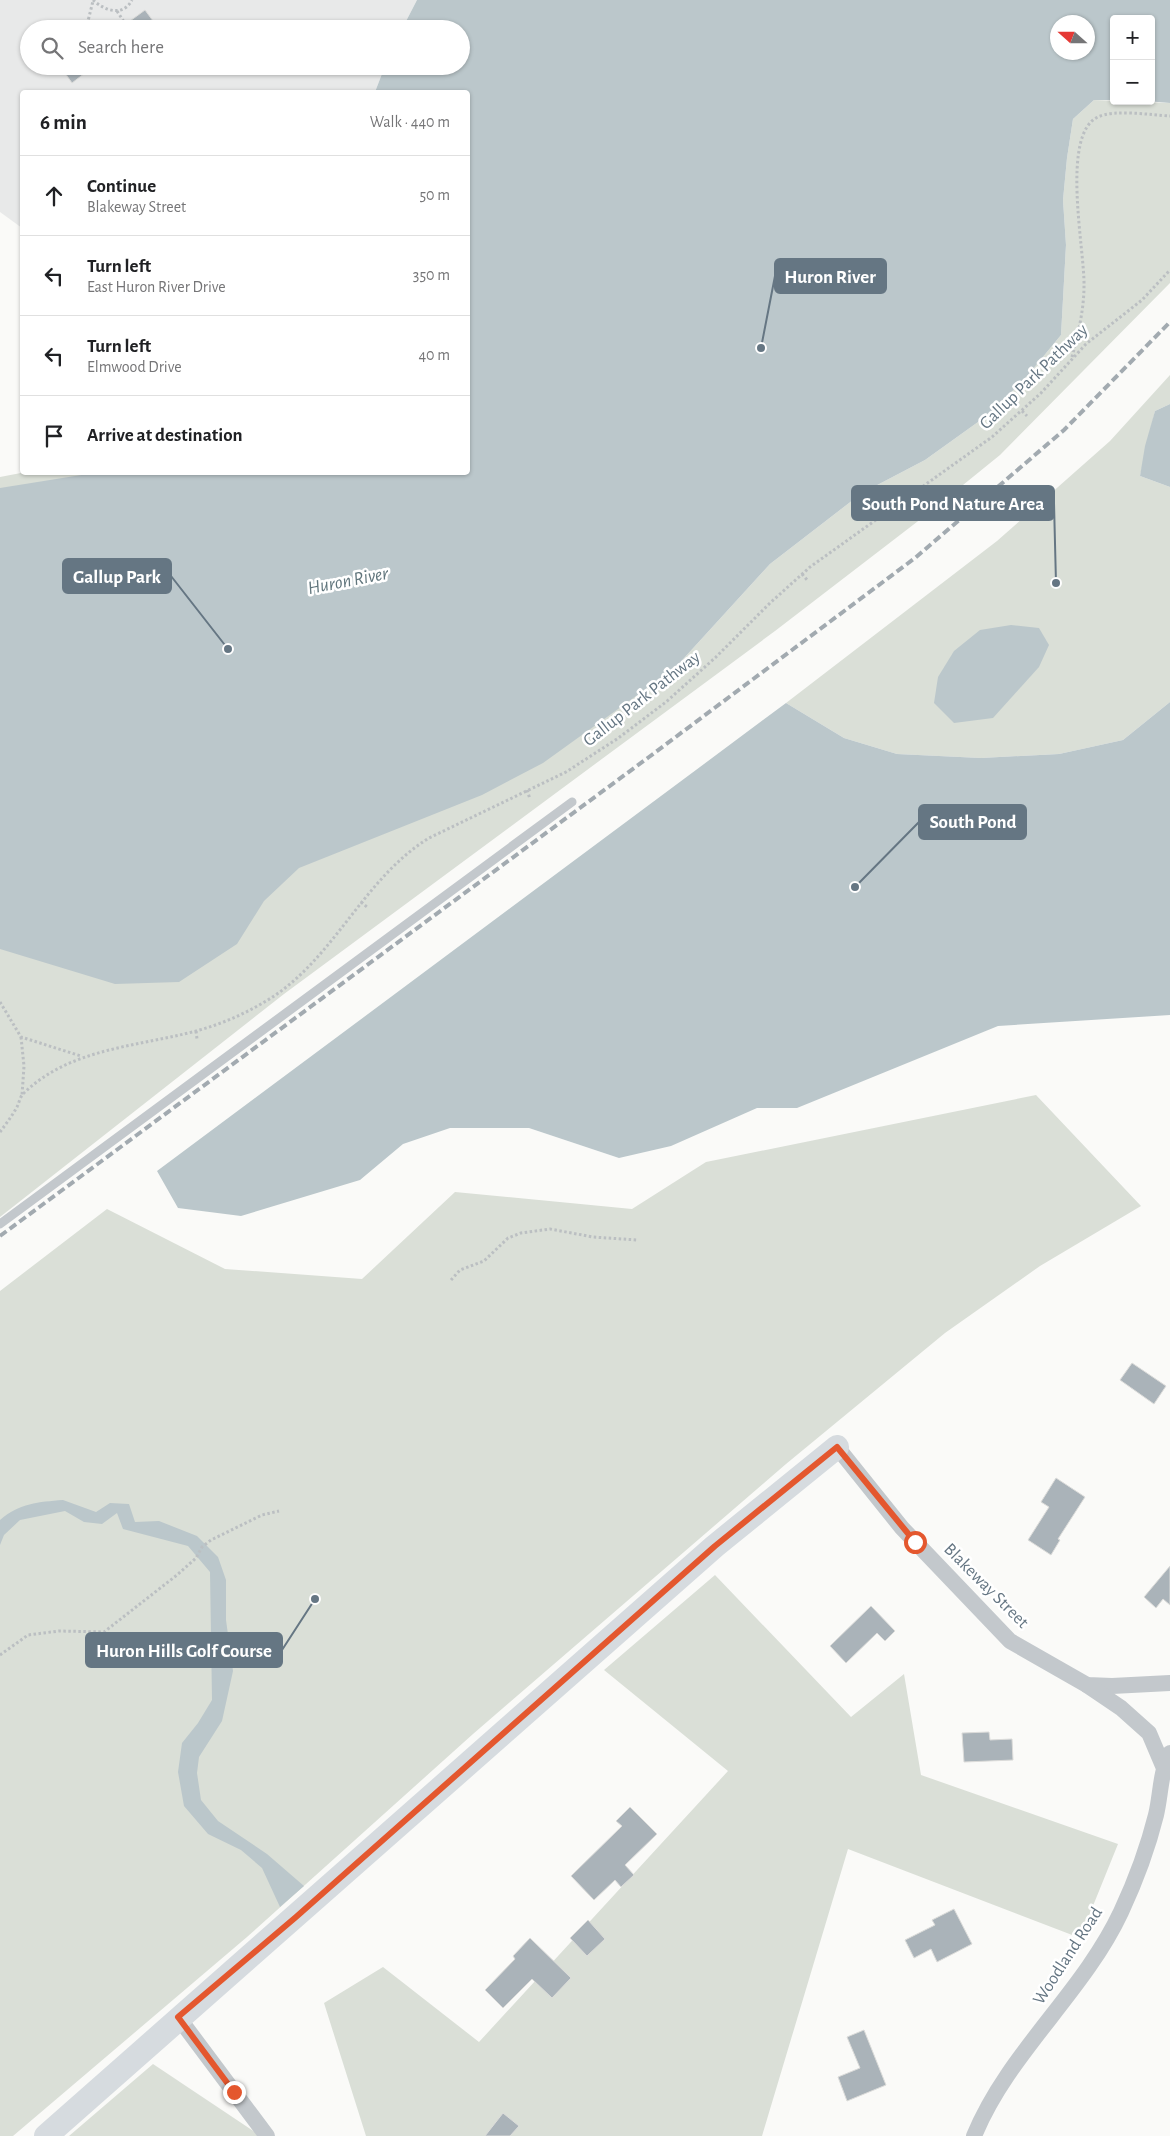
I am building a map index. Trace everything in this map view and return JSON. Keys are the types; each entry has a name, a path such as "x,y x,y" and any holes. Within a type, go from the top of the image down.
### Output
{"main road":[{"path":"46,2136 178,2017 294,1919 715,1546 837,1447"}],"street":[{"name":"Blakeway Street","path":"837,1447 902,1528 1010,1641 1087,1685 1121,1708 1149,1732 1167,1759"},
{"name":"Blakeway Street","path":"1087,1685 1112,1686 1170,1683"},
{"name":"Woodland Road","path":"974,2136 987,2106 1089,1967 1121,1912 1156,1815 1167,1759"},
{"path":"178,2017 267,2136"}],"lane":[{"path":"0,1224 572,802"}],"path":[{"path":"88,20 93,0 103,8 117,11 129,6 132,0"},
{"path":"117,11 123,20"},
{"path":"1072,358 1083,305 1084,286 1076,174 1080,139 1087,126 1098,116 1111,114 1170,116"},
{"name":"Gallup Park Pathway","path":"0,1132 18,1105 22,1095 46,1077 82,1056 196,1031 243,1014 291,983 315,959 361,902 411,849 429,838 566,772 592,756 666,702 802,574 992,437 1022,411 1086,344 1142,300 1170,270"},
{"path":"1022,411 1027,416"},
{"path":"802,574 808,580"},
{"path":"527,790 530,799"},
{"path":"361,902 367,907"},
{"path":"0,1002 21,1037 24,1066 22,1095"},
{"path":"196,1031 198,1039"},
{"name":"Gallup Park Pathway","path":"21,1037 82,1056"},
{"path":"451,1280 460,1270 484,1261 508,1238 521,1233 550,1229 593,1237 637,1240"},
{"path":"0,1655 28,1635 59,1631 104,1632 177,1575 196,1558 202,1547 211,1540 262,1515 279,1510"}],"shaded area":[{"path":"0,0 417,0 407,20 20,20 20,75 382,75 376,90 20,90 20,227 0,212"},
{"path":"1094,100 1110,101 1110,105 1170,103 1170,283 1000,455 926,515 775,631 284,994 0,1217 0,477 20,473 20,475 319,475 675,668 770,564 862,493 925,460 992,412 1028,375 1061,335 1066,245 1063,200 1073,119"},
{"path":"1170,375 1170,404 1155,411 1140,476 1170,487 1170,702 1123,740 1059,754 981,758 897,754 844,738 786,703 997,541 1110,441"},
{"path":"1036,1095 1141,1206 1040,1266 945,1333 786,1464 473,1734 247,1937 13,2136 0,2136 0,1291 107,1209 225,1269 362,1279 455,1192 632,1209 706,1162"},
{"path":"715,1575 851,1717 904,1674 921,1775 1118,1844 1080,1938 848,1849 762,2136 366,2136 324,2003 383,1967 479,2042 728,1771 604,1670"},
{"path":"153,2064 261,2136 69,2136"}],"water":[{"path":"417,0 1170,0 1170,103 1155,102 1155,15 1110,15 1110,100 1094,100 1073,119 1067,158 1063,200 1066,245 1061,335 1028,375 992,412 925,460 862,493 770,564 675,668 543,763 482,795 299,868 264,901 237,944 179,982 115,984 0,949 0,488 81,475 470,475 470,90 376,90 382,75 470,75 470,20 407,20"},
{"path":"1170,404 1170,487 1140,476 1145,446 1155,411"},
{"path":"1011,625 1039,628 1049,645 1039,667 993,718 954,723 934,703 938,677 954,651 980,630"},
{"path":"1170,702 1170,1015 998,1026 797,1108 757,1108 671,1146 619,1158 529,1128 450,1128 403,1144 360,1180 241,1216 178,1208 157,1171 786,703 844,738 897,754 981,758 1059,754 1123,740"},
{"path":"63,1500 96,1512 110,1503 129,1504 135,1522 159,1521 197,1536 218,1557 226,1580 226,1620 233,1671 222,1721 199,1757 197,1773 201,1800 218,1821 267,1854 304,1886 280,1907 262,1868 241,1850 208,1834 184,1806 178,1772 182,1743 198,1723 212,1700 210,1572 188,1546 123,1529 117,1513 102,1524 84,1522 65,1511 20,1520 4,1535 0,1545 0,1520 7,1514 30,1504"}],"building":[{"path":"145,10 152,20 131,20"},
{"path":"66,75 82,75 72,83"},
{"path":"1132,1363 1166,1386 1154,1404 1120,1380"},
{"path":"1056,1478 1085,1497 1058,1539 1060,1540 1051,1555 1028,1540 1049,1507 1041,1502"},
{"path":"1170,1566 1170,1605 1163,1599 1156,1608 1144,1597"},
{"path":"871,1606 895,1631 885,1641 877,1633 846,1663 830,1646"},
{"path":"989,1732 990,1740 1012,1739 1013,1760 964,1762 962,1733"},
{"path":"630,1807 657,1834 625,1865 634,1875 621,1887 615,1880 594,1900 571,1876 622,1826 616,1821"},
{"path":"954,1909 972,1944 937,1962 931,1949 914,1958 905,1940 935,1925 932,1920"},
{"path":"588,1920 605,1939 587,1956 570,1938"},
{"path":"530,1938 571,1978 552,1998 532,1979 503,2008 485,1990 515,1959 513,1956"},
{"path":"864,2030 886,2085 847,2101 838,2077 860,2068 847,2037"},
{"path":"503,2113 519,2126 510,2136 485,2136"}],"railway":[{"path":"0,1236 649,757 915,558 1064,430 1170,322"}],"place":[{"name":"Huron River","path":"761,348"},
{"name":"South Pond Nature Area","path":"1056,583"},
{"name":"Gallup Park","path":"228,649"},
{"name":"South Pond","path":"855,887"},
{"name":"Huron Hills Golf Course","path":"315,1599"}],"route":[{"path":"234,2092 178,2017 296,1917 715,1546 837,1447 915,1542"}]}
